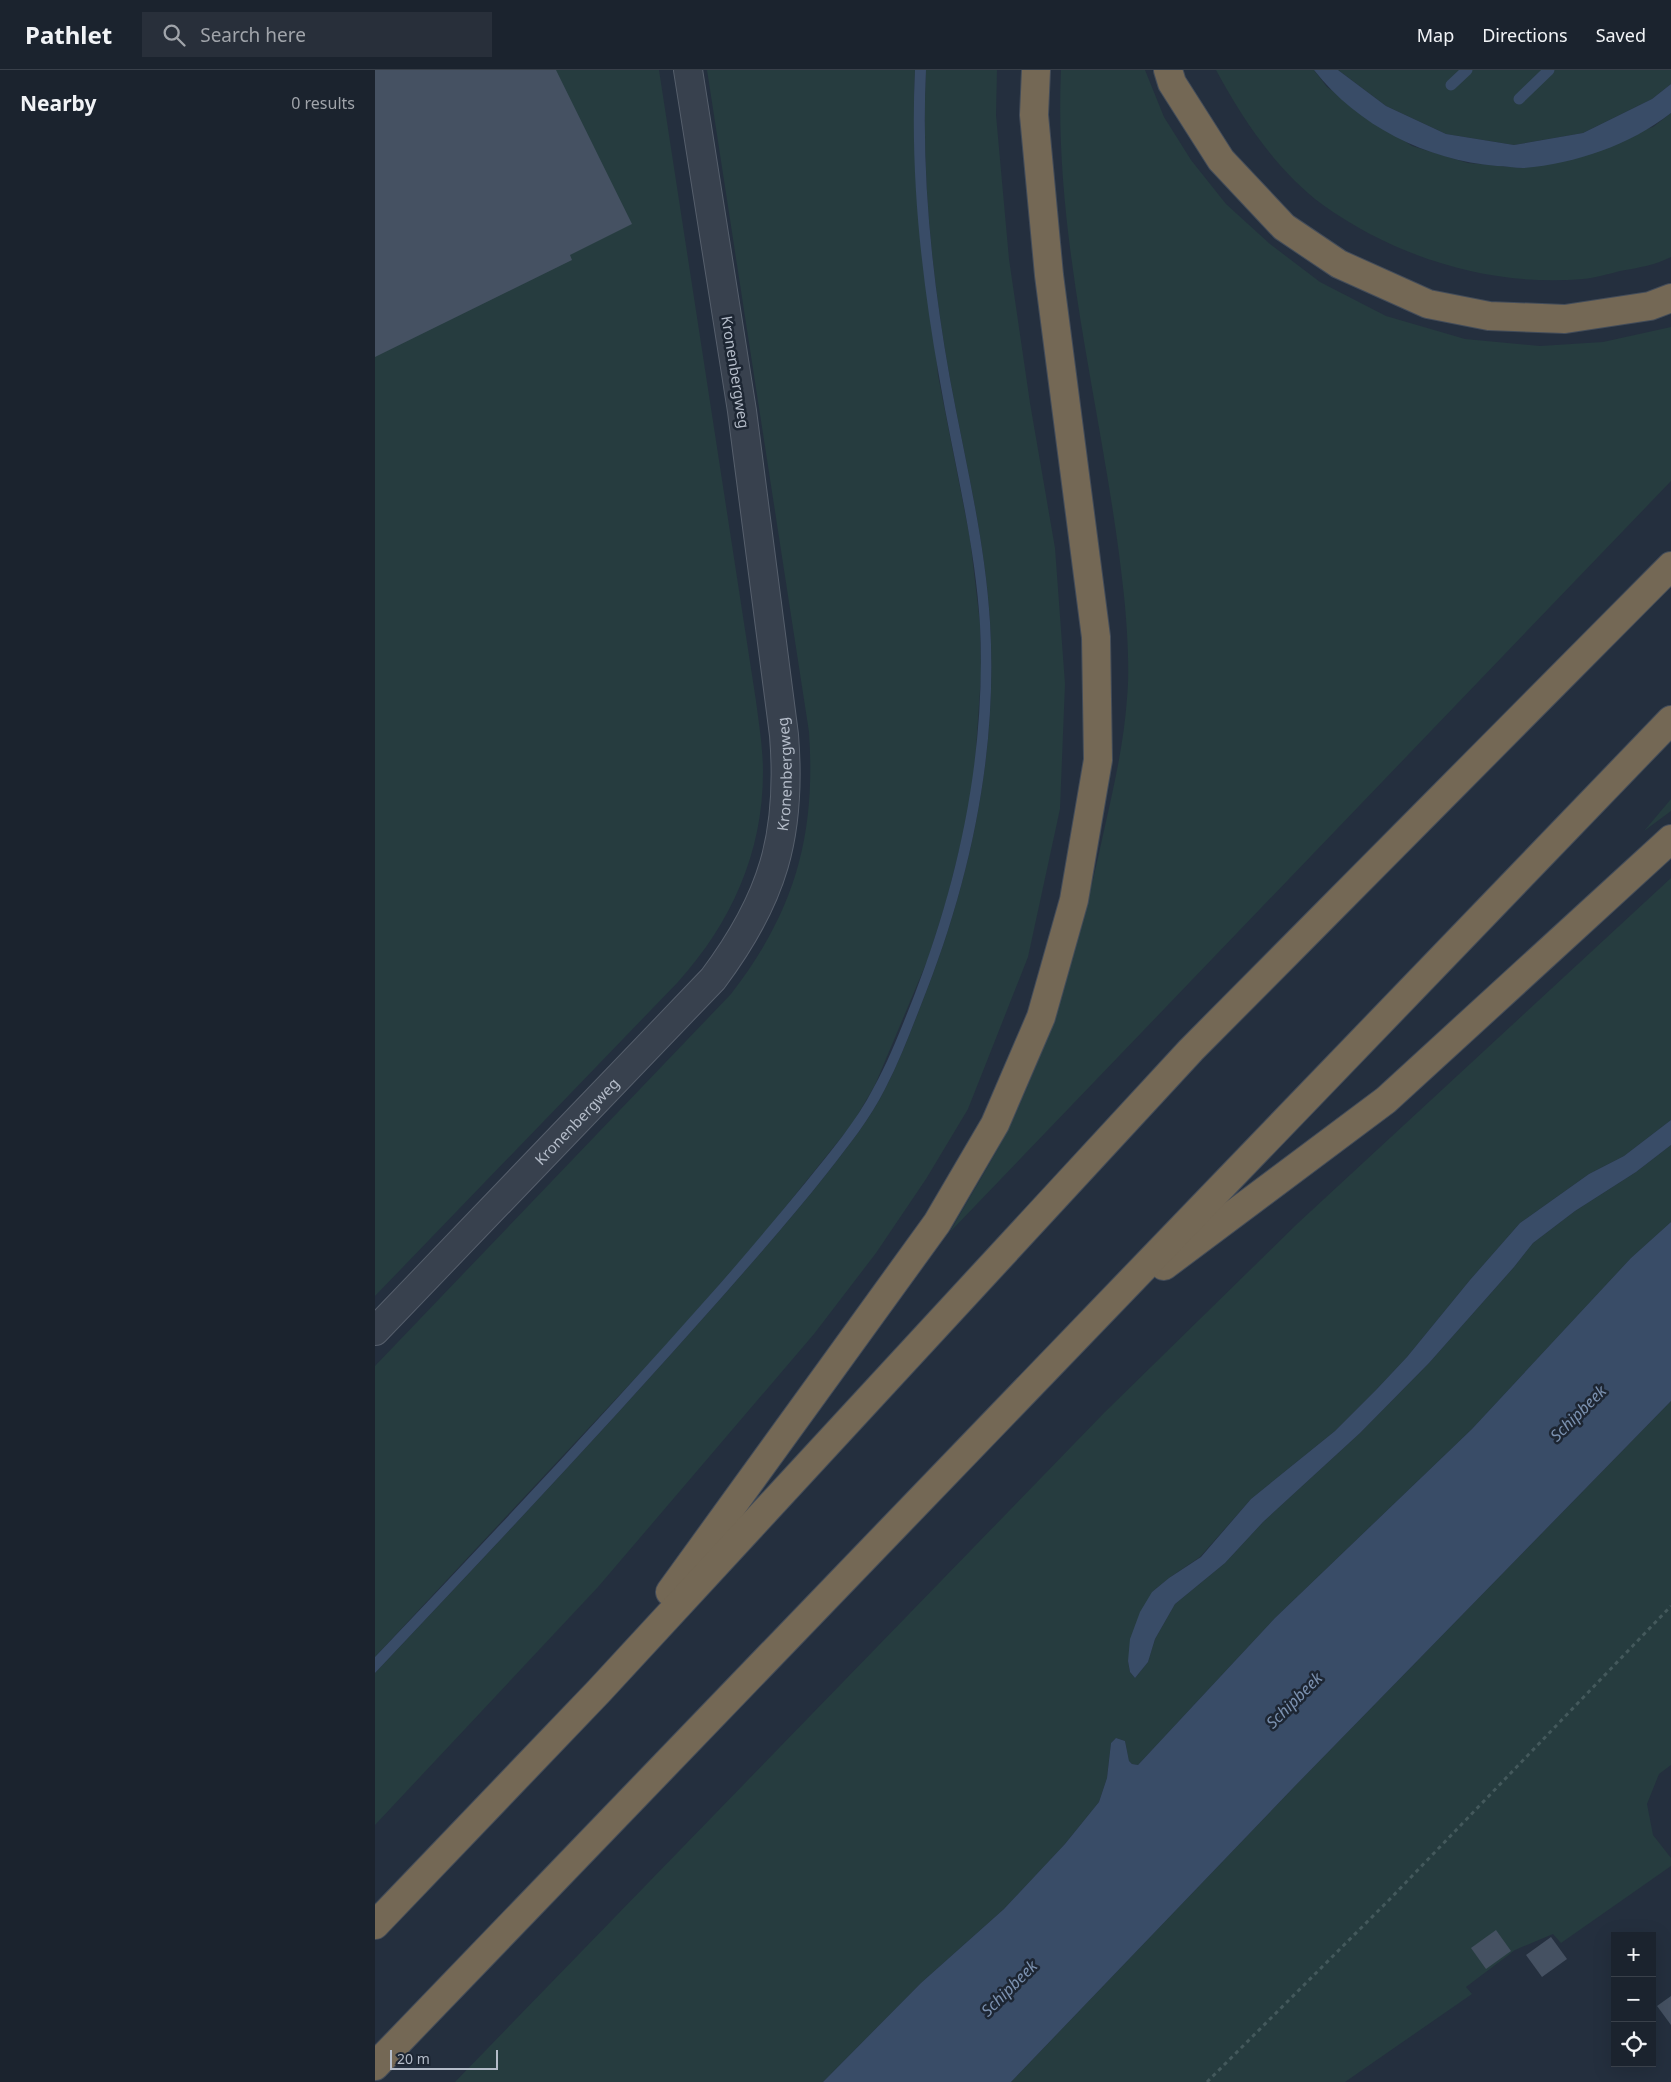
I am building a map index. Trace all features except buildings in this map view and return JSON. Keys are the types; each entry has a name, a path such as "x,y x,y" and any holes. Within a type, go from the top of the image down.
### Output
{"highway":[{"path":"599,1691 937,1223 999,1115 1041,1017 1074,900 1098,760 1096,636 1049,275 1035,115 1036,70"},
{"path":"1168,70 1172,83 1221,160 1284,227 1339,264 1428,304 1489,316 1565,320 1650,306 1671,298"},
{"path":"375,1925 599,1691 1191,1050 1671,566"},
{"path":"375,2066 1671,720"},
{"path":"1098,1316 1386,1100 1671,839"}],"street":[{"name":"Kronenbergweg","path":"375,1331 713,979 735,949 758,908 771,876 780,841 786,807 787,771 784,735 742,411 688,70"}],"path":[{"path":"1207,2082 1391,1899 1671,1606"}],"green space":[{"path":"375,70 659,70 756,701 762,745 763,772 762,802 750,858 728,911 714,936 697,959 678,982 375,1296"},
{"path":"707,70 915,70 914,101 938,375 970,538 980,623 981,675 974,779 963,835 947,899 928,959 875,1085 853,1123 762,1236 669,1342 375,1657 375,1366 731,994 771,933 786,902 797,871 804,839 809,805 809,732"},
{"path":"926,70 997,70 996,115 1009,259 1030,403 1055,548 1065,684 1060,809 1028,957 968,1109 926,1179 876,1253 814,1334 598,1587 375,1825 375,1673 637,1392 776,1235 844,1152 873,1111 895,1068 913,1026 954,912 977,817 985,769 991,671 990,622 984,561 950,379 933,264 925,148"},
{"path":"1061,70 1145,70 1164,117 1191,160 1226,204 1270,244 1320,282 1386,316 1465,339 1540,346 1603,342 1671,327 1671,481 950,1232 1012,1121 1054,1017 1066,981 1095,871 1118,767 1126,715 1128,661 1124,596 1116,530 1073,268 1065,202 1061,136"},
{"path":"1216,70 1314,70 1327,87 1412,146 1468,163 1523,168 1653,127 1671,113 1671,257 1646,266 1592,278 1549,280 1514,278 1480,273 1414,254 1352,224 1306,191 1262,144"},
{"path":"1338,70 1671,70 1671,84 1652,99 1583,133 1514,145 1446,134 1386,106"},
{"path":"1671,799 1671,811 1644,831"},
{"path":"1671,878 1671,1120 1624,1156 1589,1174 1520,1223 1407,1357 1376,1390 1335,1431 1251,1499 1200,1557 1152,1592 1128,1661 1130,1672 1135,1678 1148,1662 1155,1639 1175,1604 1225,1563 1263,1522 1360,1433 1429,1363 1533,1243 1575,1211 1636,1172 1671,1145 1671,1222 1631,1258 1472,1429 1275,1618 1138,1765 1132,1764 1129,1761 1125,1741 1116,1738 1111,1743 1107,1778 1099,1802 1065,1844 1004,1909 921,1983 823,2082 455,2082 1104,1413 1297,1224"},
{"path":"1671,1401 1671,1765 1659,1774 1647,1804 1653,1835 1671,1858 1671,1866 1561,1943 1553,1934 1515,1950 1466,1987 1472,1994 1345,2082 1011,2082 1294,1787"}],"water":[{"path":"915,70 926,70 925,148 933,264 950,379 984,561 990,622 991,671 985,769 977,817 954,912 921,1005 895,1068 879,1100 851,1142 762,1251 637,1392 375,1673 375,1657 634,1380 729,1273 842,1136 867,1100 885,1065 914,996 930,951 945,906 967,814 979,720 981,673 980,625 969,531 939,376 922,262 914,147"},
{"path":"1314,70 1338,70 1386,106 1446,134 1514,145 1583,133 1652,99 1671,84 1671,113 1638,135 1582,157 1543,166 1523,168 1497,166 1445,156 1419,148 1395,137 1351,108"},
{"path":"1671,1120 1671,1145 1636,1172 1575,1211 1533,1243 1429,1363 1360,1433 1263,1522 1225,1563 1175,1604 1155,1639 1148,1662 1135,1678 1130,1672 1128,1661 1130,1639 1140,1612 1152,1592 1169,1578 1201,1557 1251,1499 1335,1431 1376,1390 1407,1357 1520,1223 1589,1174 1624,1156"},
{"name":"Schipbeek","path":"1671,1222 1671,1401 1294,1787 1011,2082 823,2082 921,1983 1004,1909 1065,1844 1099,1802 1107,1778 1111,1743 1116,1738 1125,1741 1129,1761 1132,1764 1138,1765 1275,1618 1472,1429 1631,1258"}],"waterway":[{"path":"1451,85 1467,70"},
{"path":"1519,99 1549,70"}]}
